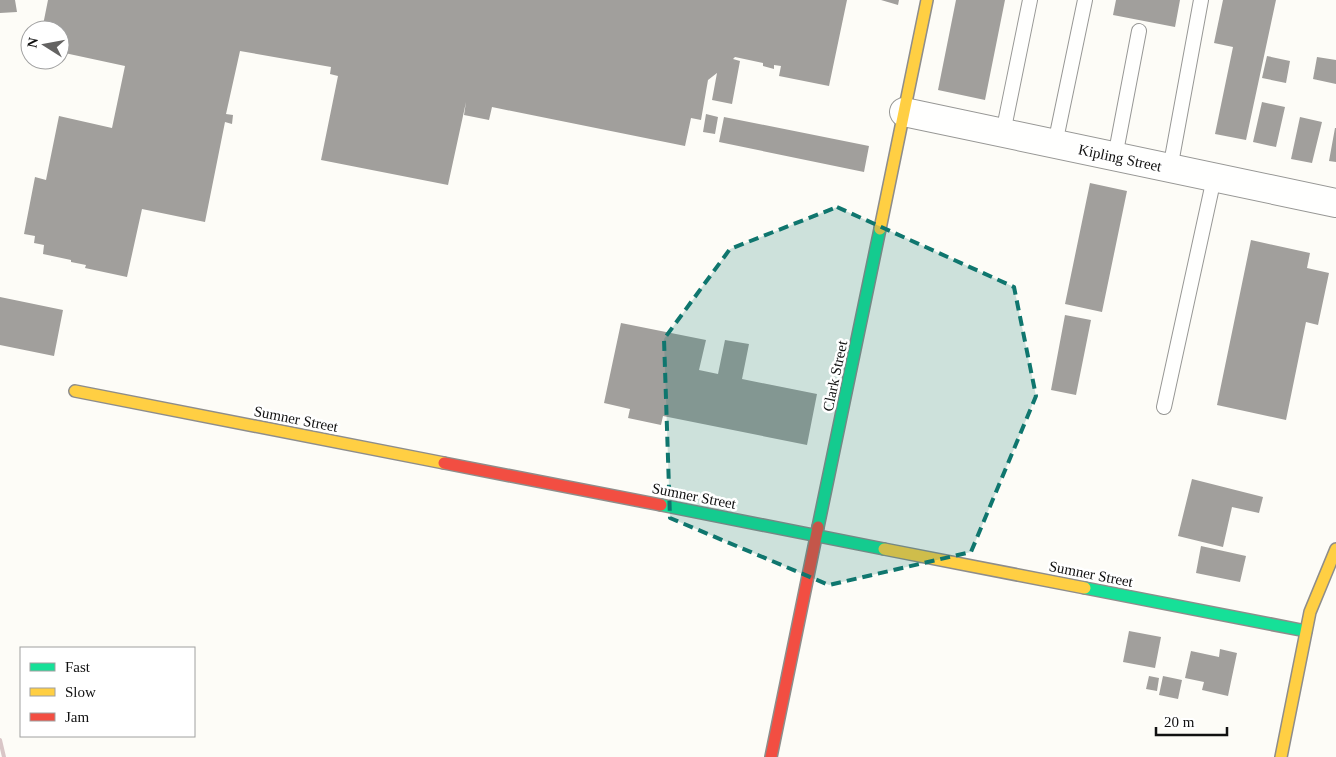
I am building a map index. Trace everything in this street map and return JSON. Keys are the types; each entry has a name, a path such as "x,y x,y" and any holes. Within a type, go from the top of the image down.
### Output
{"street":[{"name":"Clark Street","path":"771,757 926,0"},
{"name":"Kipling Street","path":"904,112 1336,203"},
{"name":"Sumner Street","path":"75,391 1306,631"},
{"path":"1281,757 1310,612 1336,550"}],"lane":[{"path":"1003,133 1030,0"},
{"path":"1055,144 1084,0"},
{"path":"1170,168 1201,0"},
{"path":"1115,157 1139,31"},
{"path":"1164,407 1214,178"}],"highlighted area":[{"path":"837,207 1014,287 1036,396 971,552 829,585 670,518 664,339 730,249"}],"building":[{"path":"0,0 15,0 17,12 0,13"},
{"path":"48,0 847,0 829,86 779,76 781,66 774,65 774,69 763,66 763,63 735,57 733,59 740,61 732,104 712,100 717,73 708,80 701,120 691,118 685,146 492,107 489,120 464,115 466,102 448,185 321,160 338,76 330,74 331,67 240,51 226,114 233,115 232,124 225,122 205,222 142,209 127,277 85,268 86,265 43,254 44,245 34,243 35,236 24,234 35,177 46,180 59,116 112,128 125,66 70,54 70,20 44,20"},
{"path":"881,0 899,0 898,5"},
{"path":"956,0 1005,0 985,100 938,90"},
{"path":"1116,0 1180,0 1175,27 1113,15"},
{"path":"1223,0 1276,0 1246,140 1215,134 1233,47 1214,43"},
{"path":"1267,56 1290,61 1286,83 1262,78"},
{"path":"1317,57 1336,60 1336,84 1313,79"},
{"path":"1262,102 1285,107 1276,147 1253,142"},
{"path":"706,114 718,117 715,134 703,132"},
{"path":"724,117 869,146 864,172 719,142"},
{"path":"1300,117 1322,122 1312,163 1291,159"},
{"path":"1336,128 1336,162 1329,161"},
{"path":"1090,183 1127,191 1102,312 1065,304"},
{"path":"1251,240 1310,253 1307,268 1329,273 1318,325 1306,322 1286,420 1217,405"},
{"path":"0,297 63,310 54,356 0,345"},
{"path":"1065,315 1091,320 1076,395 1051,390"},
{"path":"621,323 706,340 699,370 718,374 725,340 749,344 742,379 817,394 807,445 663,416 661,425 628,418 630,409 604,403"},
{"path":"1192,479 1263,497 1259,513 1232,507 1223,547 1178,536"},
{"path":"1201,546 1246,556 1240,582 1196,573"},
{"path":"1129,631 1161,637 1155,668 1123,662"},
{"path":"1220,649 1237,653 1228,696 1202,690 1204,682 1185,678 1191,651 1219,657"},
{"path":"1149,676 1159,678 1157,691 1146,689"},
{"path":"1163,676 1182,680 1178,699 1159,695"}],"railway":[{"path":"0,740 4,757"}],"traffic: fast":[{"path":"818,527 880,229"},
{"path":"661,505 884,549"},
{"path":"1085,588 1306,631"}],"traffic: slow":[{"path":"880,229 927,0"},
{"path":"75,391 444,463"},
{"path":"884,549 1085,588"},
{"path":"1281,757 1310,612 1336,549"}],"traffic: jam":[{"path":"444,463 661,505"},
{"path":"771,757 818,527"}]}
